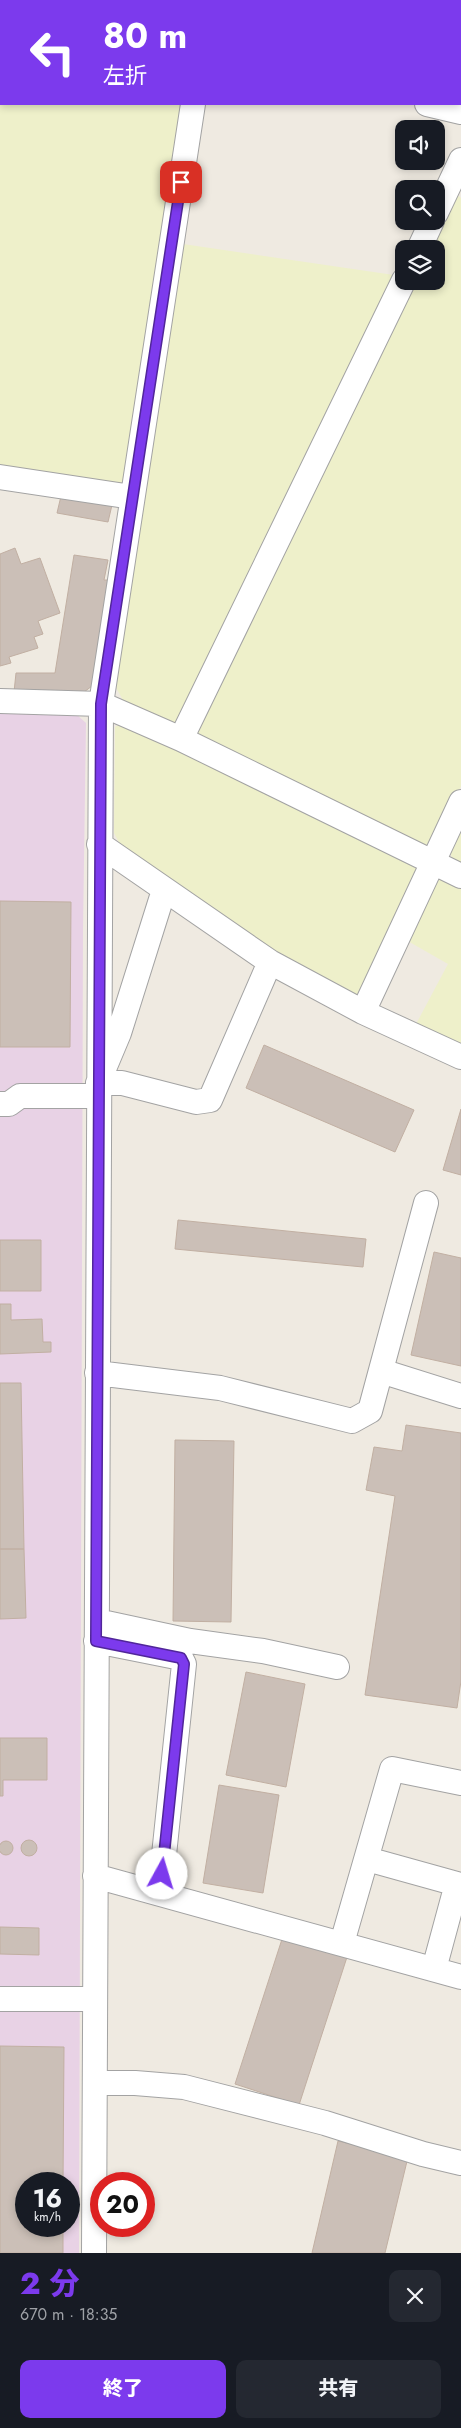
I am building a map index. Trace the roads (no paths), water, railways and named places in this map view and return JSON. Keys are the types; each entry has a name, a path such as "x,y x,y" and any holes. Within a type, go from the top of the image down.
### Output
{"street":[{"path":"94,2253 101,704 193,105"},
{"path":"432,105 461,112"},
{"path":"445,194 461,160"},
{"path":"181,739 399,290"},
{"path":"0,477 132,498"},
{"path":"0,701 101,704 181,739 461,876"},
{"path":"363,1012 461,802"},
{"path":"99,844 120,856 164,890 270,962 363,1012 461,1057"},
{"path":"98,1089 119,1033 164,890"},
{"path":"7,1096 98,1089 122,1083 196,1102 210,1100 270,962"},
{"path":"97,1374 220,1388 352,1421 370,1411 426,1203"},
{"path":"381,1371 461,1396"},
{"path":"96,1631 263,1651 337,1667"},
{"path":"96,1631 181,1658 184,1664 160,1893"},
{"path":"342,1943 392,1769 461,1782"},
{"path":"367,1859 459,1885 434,1968"},
{"path":"95,1876 461,1977"},
{"path":"0,1999 95,1999"},
{"path":"95,2083 135,2083 184,2087 325,2123 423,2154 461,2163"}]}
